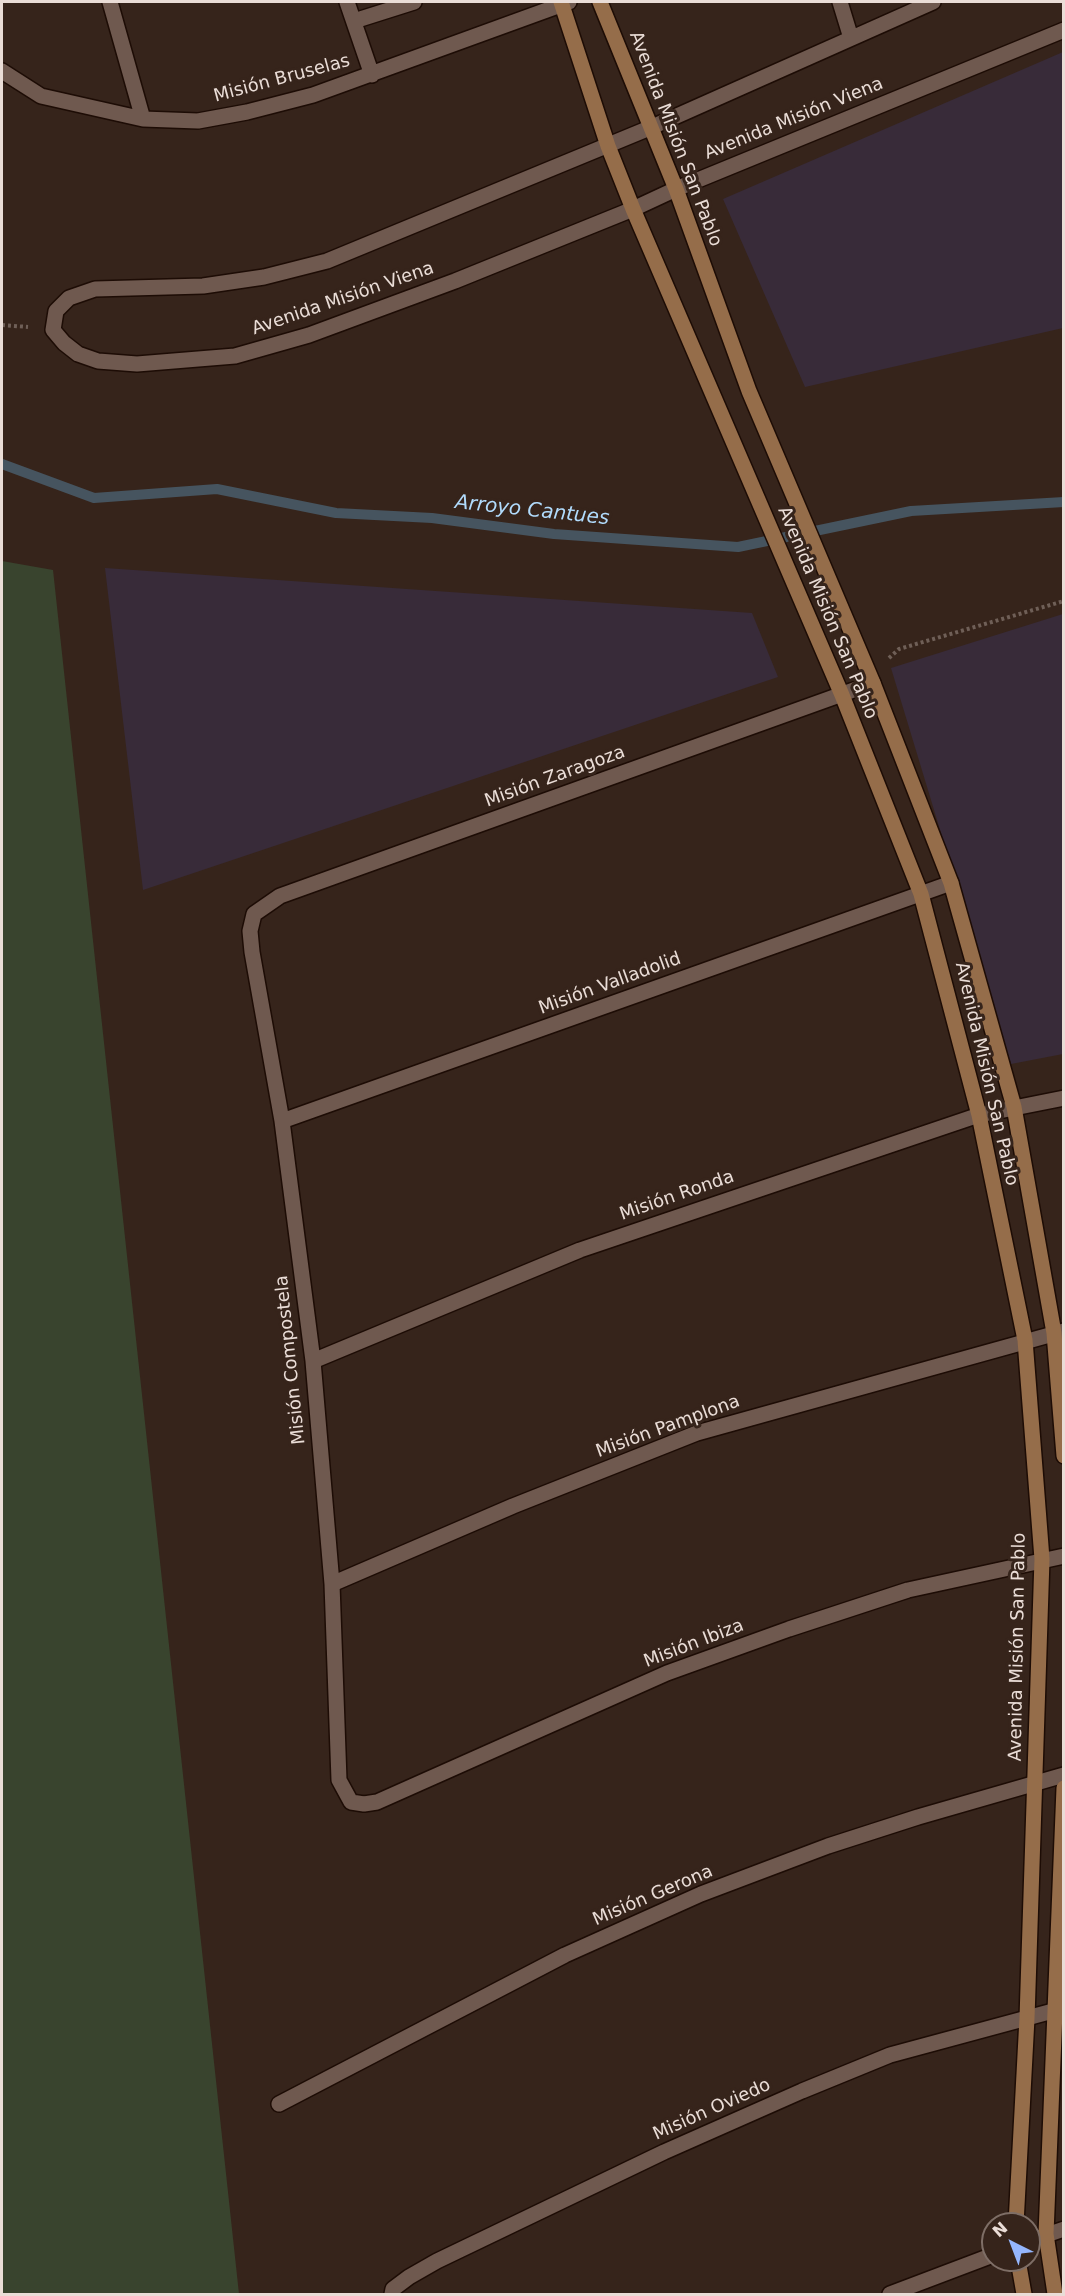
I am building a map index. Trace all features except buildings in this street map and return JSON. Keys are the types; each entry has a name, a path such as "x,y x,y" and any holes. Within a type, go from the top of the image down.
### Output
{"street":[{"path":"110,2 143,119"},
{"path":"347,2 372,75"},
{"path":"354,21 414,2"},
{"name":"Misión Bruselas","path":"2,71 41,96 143,119 198,121 247,112 313,95 564,2"},
{"name":"Avenida Misión San Pablo","path":"564,2 608,146 633,209 801,597 921,894 979,1115 1025,1340 1042,1559 1026,2018 1017,2212"},
{"name":"Avenida Misión San Pablo","path":"600,2 676,189 748,391 873,683 951,883 1014,1107 1059,1332 1064,1456"},
{"path":"840,2 851,38"},
{"name":"Avenida Misión Viena","path":"933,2 608,146 327,261 264,277 223,283 137,289 95,289 69,298 56,311 53,330 78,354 98,361 137,364 235,356 309,335 455,281 1064,30"},
{"name":"Misión Zaragoza","path":"254,914 280,896 873,683"},
{"name":"Misión Valladolid","path":"282,1121 951,883"},
{"name":"Misión Compostela","path":"254,914 250,931 252,952 282,1121 313,1361 332,1584 339,1780 351,1802"},
{"name":"Misión Ronda","path":"313,1361 580,1250 979,1115 1064,1098"},
{"name":"Misión Pamplona","path":"332,1584 513,1506 698,1433 1059,1332"},
{"name":"Misión Ibiza","path":"351,1802 364,1804 377,1802 667,1674 789,1629 908,1590 1064,1556"},
{"name":"Misión Gerona","path":"279,2104 565,1955 701,1894 828,1846 918,1817 1064,1775"},
{"path":"1055,2295 1046,2234 1059,2010 1064,1788"},
{"name":"Misión Oviedo","path":"393,2292 409,2277 437,2261 664,2152 802,2091 890,2055 1059,2010"},
{"path":"1041,2236 1064,2229"},
{"path":"890,2295 981,2260"},
{"path":"1020,2272 1024,2295"}],"path":[{"path":"873,683 887,660 899,649 1064,602"}],"shaded area":[{"path":"1063,52 1063,328 805,387 723,199"},
{"path":"105,568 752,613 778,677 143,890"},
{"path":"1063,614 1063,1054 1011,1064 891,668"}],"green space":[{"path":"2,561 53,570 239,2294 2,2294"}],"waterway":[{"name":"Arroyo Cantues","path":"2,464 94,498 217,489 336,513 432,518 554,534 738,547 911,511 1064,502"}]}
